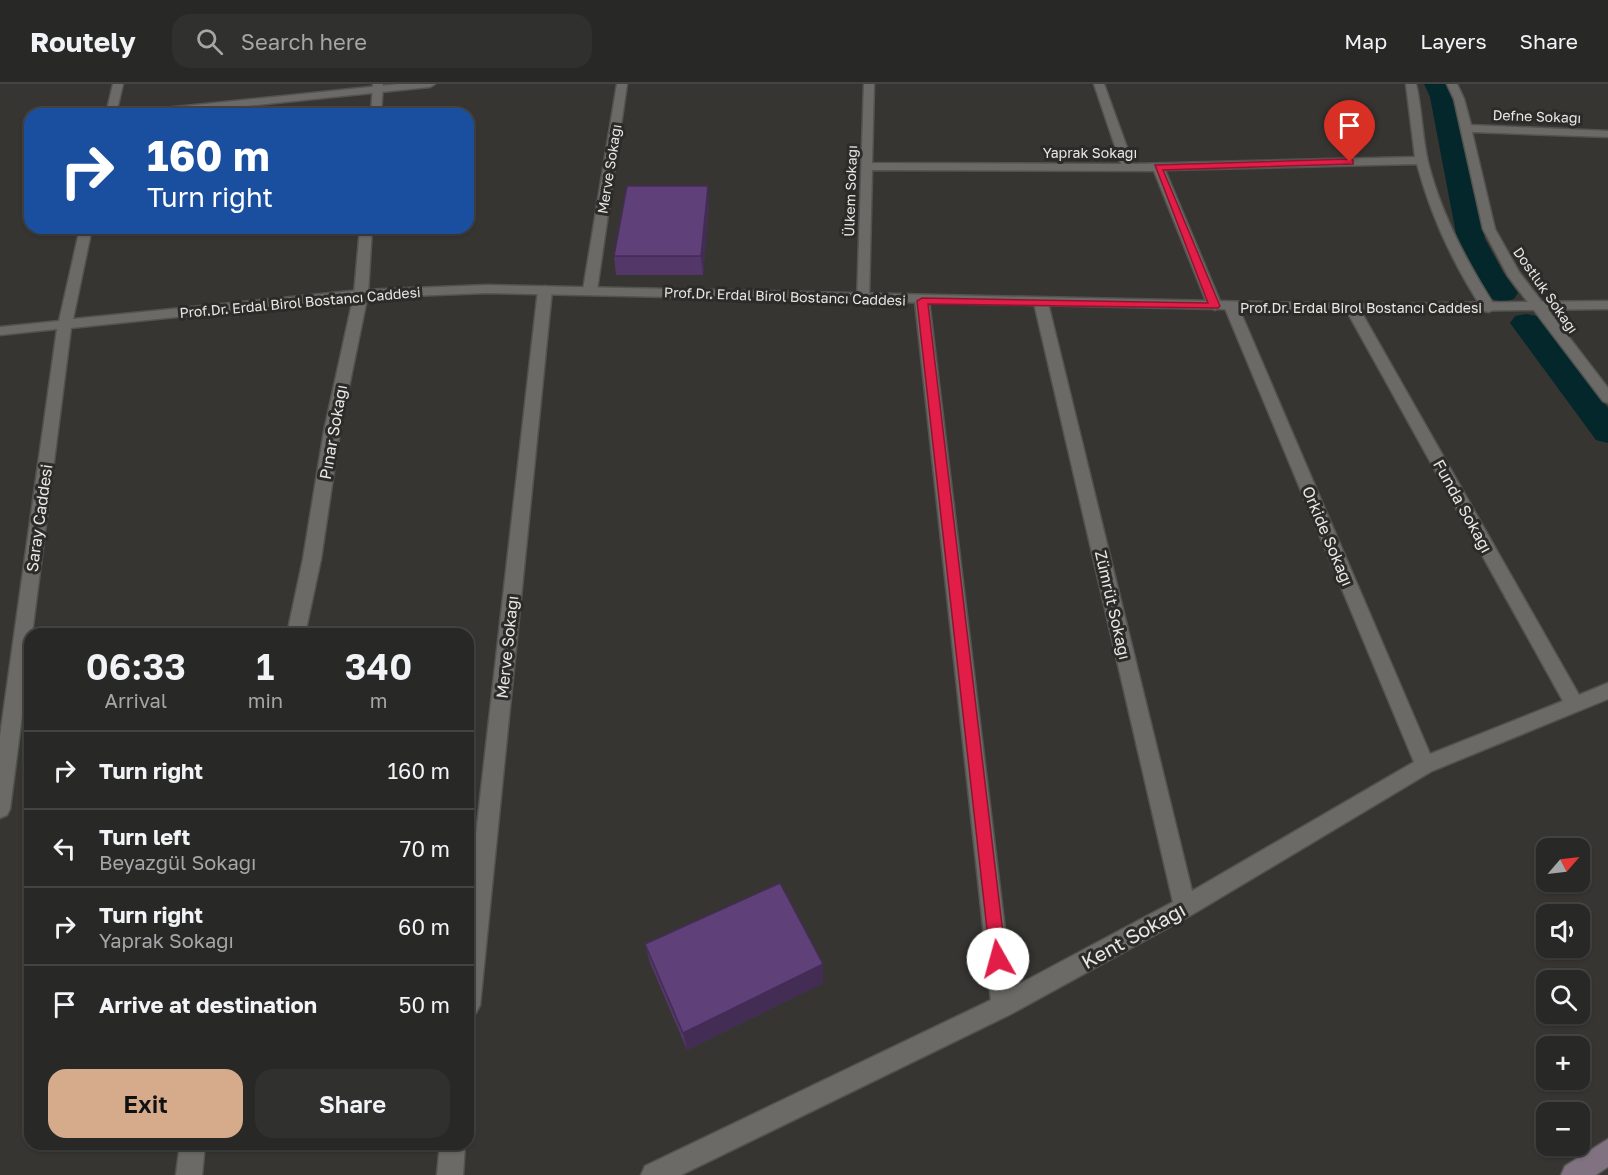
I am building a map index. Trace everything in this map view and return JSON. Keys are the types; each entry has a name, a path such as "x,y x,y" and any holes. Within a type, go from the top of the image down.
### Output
{"main road":[{"path":"1574,1175 1608,1152"}],"street":[{"path":"112,108 118,84"},
{"path":"190,108 378,87 430,84"},
{"name":"Merve Sokağı","path":"590,290 622,84"},
{"name":"Ülkem Sokağı","path":"862,298 869,84"},
{"path":"1099,84 1128,168"},
{"path":"1411,84 1422,160 1449,241 1490,308"},
{"name":"Dostluk Sokağı","path":"1452,84 1459,99 1489,230 1514,273 1608,398"},
{"path":"376,108 378,87"},
{"name":"Defne Sokağı","path":"1465,128 1608,134"},
{"name":"Yaprak Sokağı","path":"866,166 1128,168 1422,160"},
{"name":"Orkide Sokağı","path":"1158,167 1223,306 1425,765"},
{"name":"Saray Caddesi","path":"24,628 65,323 85,234"},
{"name":"Pınar Sokağı","path":"297,628 312,559 332,431 361,294 366,234"},
{"name":"Merve Sokağı","path":"474,949 545,290"},
{"name":"Prof.Dr. Erdal Birol Bostancı Caddesi","path":"0,331 361,294 545,290 922,301 1352,309 1608,305"},
{"path":"922,301 1003,1006"},
{"name":"Zümrüt Sokağı","path":"1041,303 1185,907"},
{"name":"Funda Sokağı","path":"1352,309 1574,704"},
{"name":"Saray Caddesi","path":"0,809 24,630"},
{"name":"Kent Sokağı","path":"654,1175 1003,1006 1185,907 1425,765 1608,690"},
{"path":"189,1175 192,1150"},
{"path":"450,1175 452,1150"}],"building":[{"path":"627,186 708,186 701,256 614,256"},
{"path":"780,883 823,964 683,1033 645,944"}],"waterway":[{"path":"1436,84 1442,97 1471,239 1489,274 1503,293"},
{"path":"1526,323 1608,432"}],"route":[{"path":"998,959 922,301 1215,306 1158,167 1350,162"}]}
